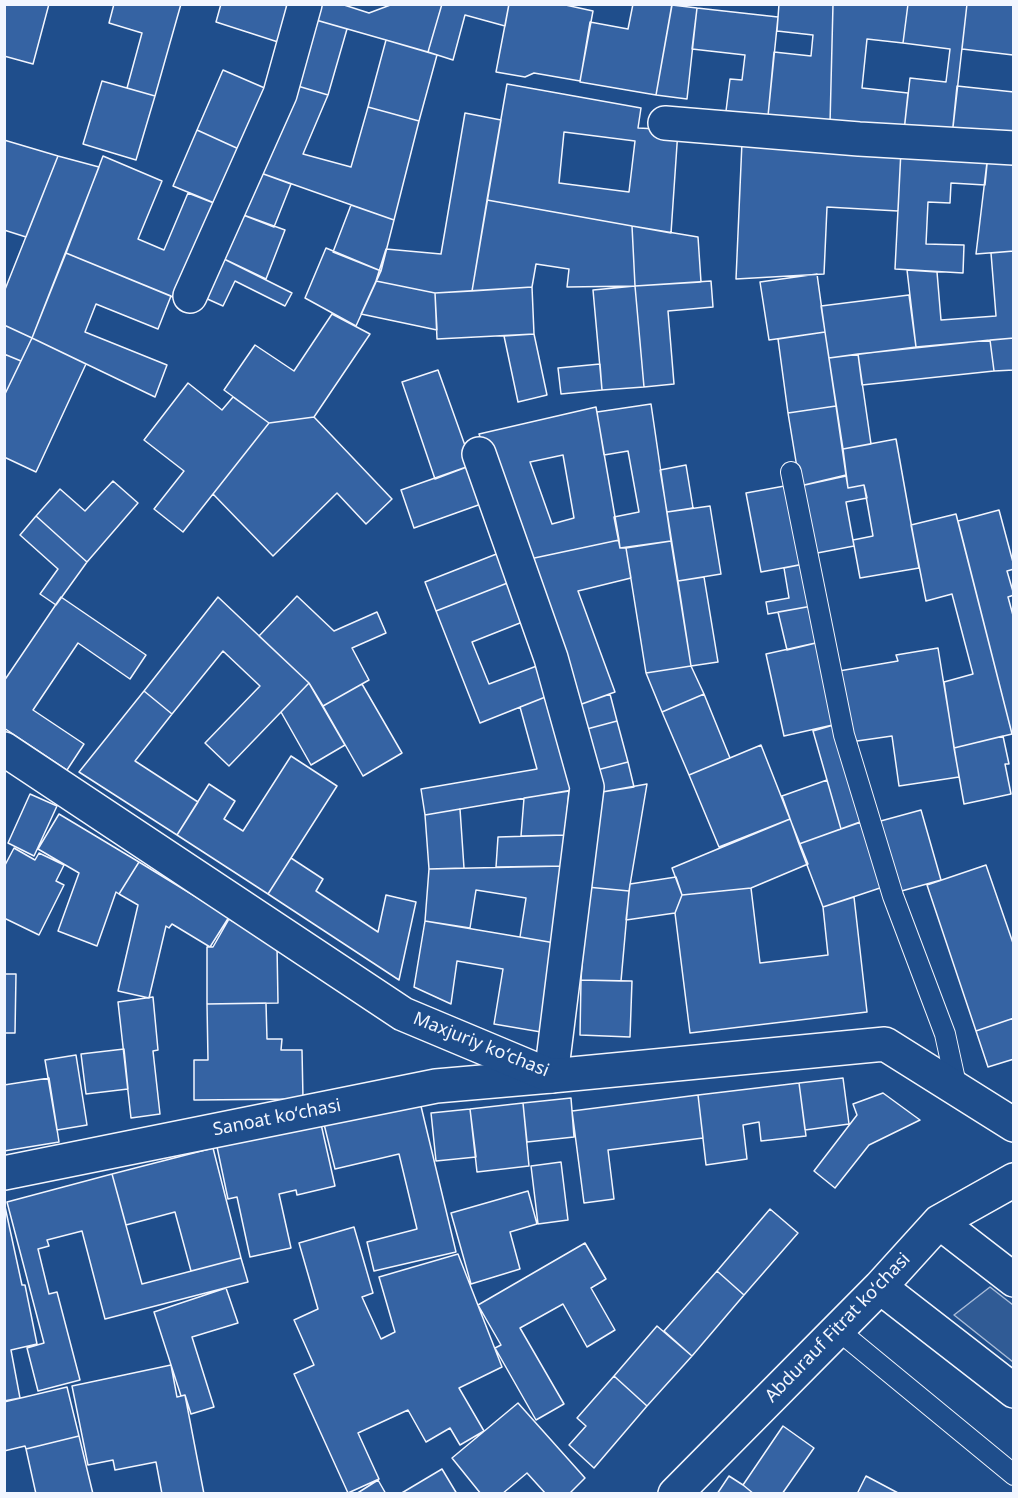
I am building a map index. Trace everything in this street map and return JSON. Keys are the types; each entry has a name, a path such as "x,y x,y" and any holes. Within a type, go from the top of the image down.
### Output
{"street":[{"path":"190,296 280,94 305,4"},
{"path":"665,123 859,139 1014,148"},
{"path":"479,454 551,658 587,787 551,1076"},
{"name":"Maxjuriy koʻchasi","path":"4,749 403,1014 551,1076 885,1044 1014,1125"},
{"name":"Sanoat koʻchasi","path":"4,1173 436,1086 551,1076"},
{"name":"Abdurauf Fitrat koʻchasi","path":"675,1494 880,1287 939,1222 1014,1180"},
{"path":"939,1222 1014,1280"},
{"path":"880,1287 1014,1391"}],"lane":[{"path":"791,472 844,735 893,896 945,1034 957,1089"},
{"path":"838,1330 1014,1474"}],"shaded area":[{"path":"990,1287 1013,1305 1013,1362 954,1315"}],"building":[{"path":"4,4 49,4 33,64 4,56"},
{"path":"114,4 181,4 155,96 127,88 142,33 109,23"},
{"path":"221,4 282,4 290,7 278,42 216,22"},
{"path":"313,4 341,4 369,13 393,4 442,4 428,52 309,18"},
{"path":"442,4 509,4 505,26 465,15 453,60 428,52"},
{"path":"509,4 561,4 593,11 580,81 534,73 525,77 496,72"},
{"path":"633,4 672,4 656,95 580,82 590,22 628,29"},
{"path":"779,4 833,4 830,124 768,116 774,52 811,56 813,35 777,31"},
{"path":"833,4 908,4 903,43 867,39 862,88 908,93 904,131 830,124"},
{"path":"908,4 967,4 952,136 904,131 910,78 946,82 950,49 903,43"},
{"path":"967,4 1014,4 1013,55 962,49"},
{"path":"672,5 697,8 687,99 656,95"},
{"path":"697,8 778,17 768,116 726,111 730,79 742,80 745,55 692,49"},
{"path":"309,18 347,29 328,95 291,84"},
{"path":"386,40 437,55 419,121 368,107"},
{"path":"223,70 267,89 241,150 197,130"},
{"path":"102,81 155,96 136,160 83,144"},
{"path":"291,84 328,95 303,154 351,167 368,107 419,121 394,220 258,172"},
{"path":"507,84 641,108 638,128 678,130 671,233 487,200","holes":["564,132 635,141 629,192 559,183"]},
{"path":"957,86 1014,92 1014,143 952,136"},
{"path":"465,113 501,120 472,291 435,293 376,281 386,249 441,254"},
{"path":"197,130 241,150 224,207 173,186"},
{"path":"4,140 58,156 26,237 4,230"},
{"path":"742,142 901,150 898,211 827,207 824,274 736,279"},
{"path":"901,150 988,154 985,185 951,183 950,203 928,202 926,244 964,245 963,273 895,269"},
{"path":"988,154 1014,157 1014,251 976,254"},
{"path":"58,156 99,167 32,338 4,325 4,292"},
{"path":"103,156 162,181 138,239 164,250 188,193 224,207 185,302 66,253"},
{"path":"258,172 291,184 274,227 238,213"},
{"path":"487,200 632,226 635,286 567,287 569,269 536,264 532,287 472,291"},
{"path":"351,205 394,220 381,271 333,252"},
{"path":"238,213 285,230 266,279 222,258"},
{"path":"632,226 698,237 701,282 635,286"},
{"path":"326,248 381,271 356,326 305,298"},
{"path":"1014,251 1014,338 916,347 907,270 937,272 941,320 996,316 991,253"},
{"path":"66,253 171,296 158,329 96,304 85,332 167,365 155,397 32,338"},
{"path":"222,258 292,293 285,306 235,281 223,306 203,297"},
{"path":"817,274 825,332 769,340 760,282"},
{"path":"376,281 435,293 437,330 361,314"},
{"path":"711,281 713,307 668,311 674,384 644,387 635,286"},
{"path":"635,286 644,387 602,390 593,290"},
{"path":"532,287 534,334 437,339 435,293"},
{"path":"909,295 916,347 829,358 821,306"},
{"path":"332,314 370,334 314,417 269,423 224,390 255,345 294,371"},
{"path":"4,325 32,338 21,361 4,354"},
{"path":"825,332 836,406 788,413 778,339"},
{"path":"534,334 547,395 518,402 504,336"},
{"path":"32,338 86,364 36,472 4,457 4,396"},
{"path":"1014,338 1014,370 994,371 990,340"},
{"path":"990,340 994,371 862,385 858,354"},
{"path":"4,354 21,361 4,396"},
{"path":"858,354 871,444 843,449 829,358"},
{"path":"600,364 602,390 561,394 558,368"},
{"path":"438,370 472,465 435,479 402,382"},
{"path":"188,383 222,410 233,397 269,423 183,532 154,509 184,471 144,440"},
{"path":"651,404 671,541 620,548 614,517 639,512 628,451 604,455 597,412"},
{"path":"836,406 846,475 800,486 788,413"},
{"path":"596,407 619,540 525,560 479,434","holes":["563,455 574,518 552,524 530,462"]},
{"path":"314,417 392,499 366,524 337,493 273,556 213,494 269,423"},
{"path":"896,439 919,568 860,578 853,540 873,536 864,485 848,488 843,449"},
{"path":"472,465 484,503 414,528 401,490"},
{"path":"686,465 693,508 667,512 660,470"},
{"path":"846,476 848,488 864,485 867,498 846,502 854,546 812,554 800,486"},
{"path":"113,481 138,503 87,562 36,516 60,489 85,511"},
{"path":"790,485 804,564 761,572 746,493"},
{"path":"710,506 721,574 678,581 667,512"},
{"path":"999,510 1014,566 1014,569 1007,571 1014,595 1008,597 1014,619 1014,733 1012,734 958,521"},
{"path":"956,514 1012,734 954,748 944,682 973,674 952,594 926,601 911,525"},
{"path":"36,516 87,562 56,605 40,594 58,569 20,535"},
{"path":"619,540 620,548 626,548 631,578 578,591 615,692 579,705 525,560"},
{"path":"671,541 691,666 646,673 626,548"},
{"path":"499,553 510,582 436,611 425,582"},
{"path":"804,564 812,606 768,614 766,602 789,598 784,568"},
{"path":"704,577 718,662 691,666 678,581"},
{"path":"510,582 525,621 472,642 489,684 542,664 553,694 480,723 436,611"},
{"path":"297,596 334,631 377,612 386,633 352,648 369,680 323,706 309,683 259,636"},
{"path":"61,597 146,655 130,679 78,643 33,710 84,744 67,770 4,728 4,681"},
{"path":"218,597 309,683 229,766 205,743 260,686 223,651 172,714 144,691"},
{"path":"812,606 820,642 787,650 778,612"},
{"path":"820,642 837,724 784,736 766,654"},
{"path":"938,648 959,777 899,786 892,736 850,742 839,671 898,661 896,655"},
{"path":"691,666 704,694 662,712 646,673"},
{"path":"309,683 345,745 311,765 281,712"},
{"path":"362,684 402,753 363,776 323,706"},
{"path":"144,691 172,714 135,761 198,802 177,835 79,772"},
{"path":"553,694 578,789 425,815 421,789 537,769 520,707"},
{"path":"610,694 617,721 587,729 579,705"},
{"path":"704,694 730,758 689,775 662,712"},
{"path":"617,721 628,762 597,770 587,729"},
{"path":"837,724 864,821 841,829 813,731"},
{"path":"1003,736 1009,764 1005,764 1011,794 964,804 954,748"},
{"path":"761,745 790,819 719,847 689,775"},
{"path":"291,756 337,786 268,894 177,835 209,784 235,801 224,819 243,831"},
{"path":"628,762 634,787 602,792 597,770"},
{"path":"827,780 841,829 799,844 782,796"},
{"path":"647,784 629,891 587,887 602,792"},
{"path":"569,791 565,835 521,836 524,798"},
{"path":"30,794 57,806 34,856 8,843"},
{"path":"460,809 464,868 429,869 425,815"},
{"path":"921,810 941,880 898,892 877,822"},
{"path":"59,814 139,862 119,894 116,892 97,946 58,931 79,873 38,849"},
{"path":"790,819 808,864 751,888 682,895 672,868"},
{"path":"860,822 883,887 823,907 799,844"},
{"path":"565,835 563,866 496,867 498,837"},
{"path":"14,848 35,860 39,853 64,865 56,881 64,885 39,935 4,918 4,867"},
{"path":"291,858 323,879 316,891 378,932 386,895 416,902 399,980 268,894"},
{"path":"139,862 229,917 210,947 172,924 169,928 166,926 149,998 118,991 138,905 119,894"},
{"path":"986,865 1014,946 1014,1018 976,1031 927,885"},
{"path":"563,866 555,943 520,937 526,898 476,890 470,928 425,921 429,869"},
{"path":"676,877 682,895 675,913 626,920 630,884"},
{"path":"587,887 629,891 621,981 581,980"},
{"path":"751,888 760,963 828,955 823,907 854,897 867,1012 690,1033 675,913 682,895"},
{"path":"229,919 277,946 278,1003 207,1004 207,947 213,947"},
{"path":"425,921 555,943 541,1032 494,1024 503,969 457,961 451,1004 414,987"},
{"path":"4,974 16,974 15,1033 4,1033"},
{"path":"581,980 632,981 630,1037 580,1035"},
{"path":"153,997 158,1050 153,1051 160,1114 131,1118 118,1002"},
{"path":"266,1003 267,1039 282,1039 281,1050 302,1050 303,1099 194,1100 194,1060 208,1060 207,1004"},
{"path":"1014,1018 1014,1059 988,1067 976,1031"},
{"path":"124,1049 128,1089 86,1094 81,1054"},
{"path":"76,1055 87,1125 57,1130 45,1060"},
{"path":"49,1078 59,1142 4,1151 4,1085"},
{"path":"843,1078 849,1124 805,1130 799,1083"},
{"path":"799,1083 806,1136 761,1141 759,1122 743,1125 747,1159 706,1165 698,1095"},
{"path":"883,1093 920,1120 869,1145 835,1188 814,1171 857,1115 853,1104"},
{"path":"698,1095 703,1138 608,1150 614,1199 584,1203 572,1111"},
{"path":"571,1098 574,1137 527,1142 523,1103"},
{"path":"420,1102 456,1252 374,1271 367,1242 417,1229 399,1154 335,1169 324,1124"},
{"path":"523,1103 529,1166 477,1172 470,1109"},
{"path":"470,1109 476,1157 436,1161 431,1113"},
{"path":"321,1124 335,1186 297,1195 296,1190 279,1194 291,1248 250,1257 237,1197 228,1199 217,1147"},
{"path":"213,1148 241,1258 191,1271 175,1212 126,1225 112,1174"},
{"path":"561,1162 568,1220 538,1224 531,1166"},
{"path":"112,1174 142,1284 241,1258 248,1282 105,1319 82,1231 47,1240 49,1246 38,1249 49,1294 57,1292 80,1380 38,1391 27,1348 44,1343 7,1202"},
{"path":"528,1191 537,1224 510,1232 520,1269 471,1284 451,1213"},
{"path":"4,1202 37,1344 11,1350 20,1398 4,1401"},
{"path":"770,1209 798,1233 744,1295 717,1271"},
{"path":"354,1227 373,1293 362,1297 381,1339 395,1332 379,1277 458,1254 502,1367 459,1388 484,1431 460,1445 450,1428 426,1442 408,1410 358,1433 379,1479 348,1493 294,1374 314,1365 294,1320 318,1309 299,1243"},
{"path":"585,1243 606,1279 591,1288 615,1330 587,1347 563,1304 520,1328 564,1404 536,1420 495,1348 501,1345 478,1305"},
{"path":"717,1271 744,1295 692,1356 664,1331"},
{"path":"226,1288 238,1323 192,1337 214,1407 191,1414 185,1395 181,1396 154,1312"},
{"path":"657,1326 692,1356 647,1406 614,1376"},
{"path":"171,1365 177,1397 185,1395 204,1494 162,1494 156,1462 115,1470 113,1460 88,1465 72,1386"},
{"path":"614,1376 647,1406 594,1468 569,1445 586,1426 577,1418"},
{"path":"67,1387 79,1436 26,1449 25,1446 4,1451 4,1402"},
{"path":"518,1403 585,1478 569,1494 546,1494 527,1473 502,1494 481,1494 452,1458"},
{"path":"783,1426 814,1448 782,1494 754,1494 743,1485"},
{"path":"79,1436 93,1494 36,1494 26,1449"},
{"path":"442,1469 457,1494 400,1494"},
{"path":"729,1476 743,1485 754,1494 717,1494"},
{"path":"866,1476 900,1494 857,1494"},
{"path":"378,1480 386,1494 356,1494"}]}
